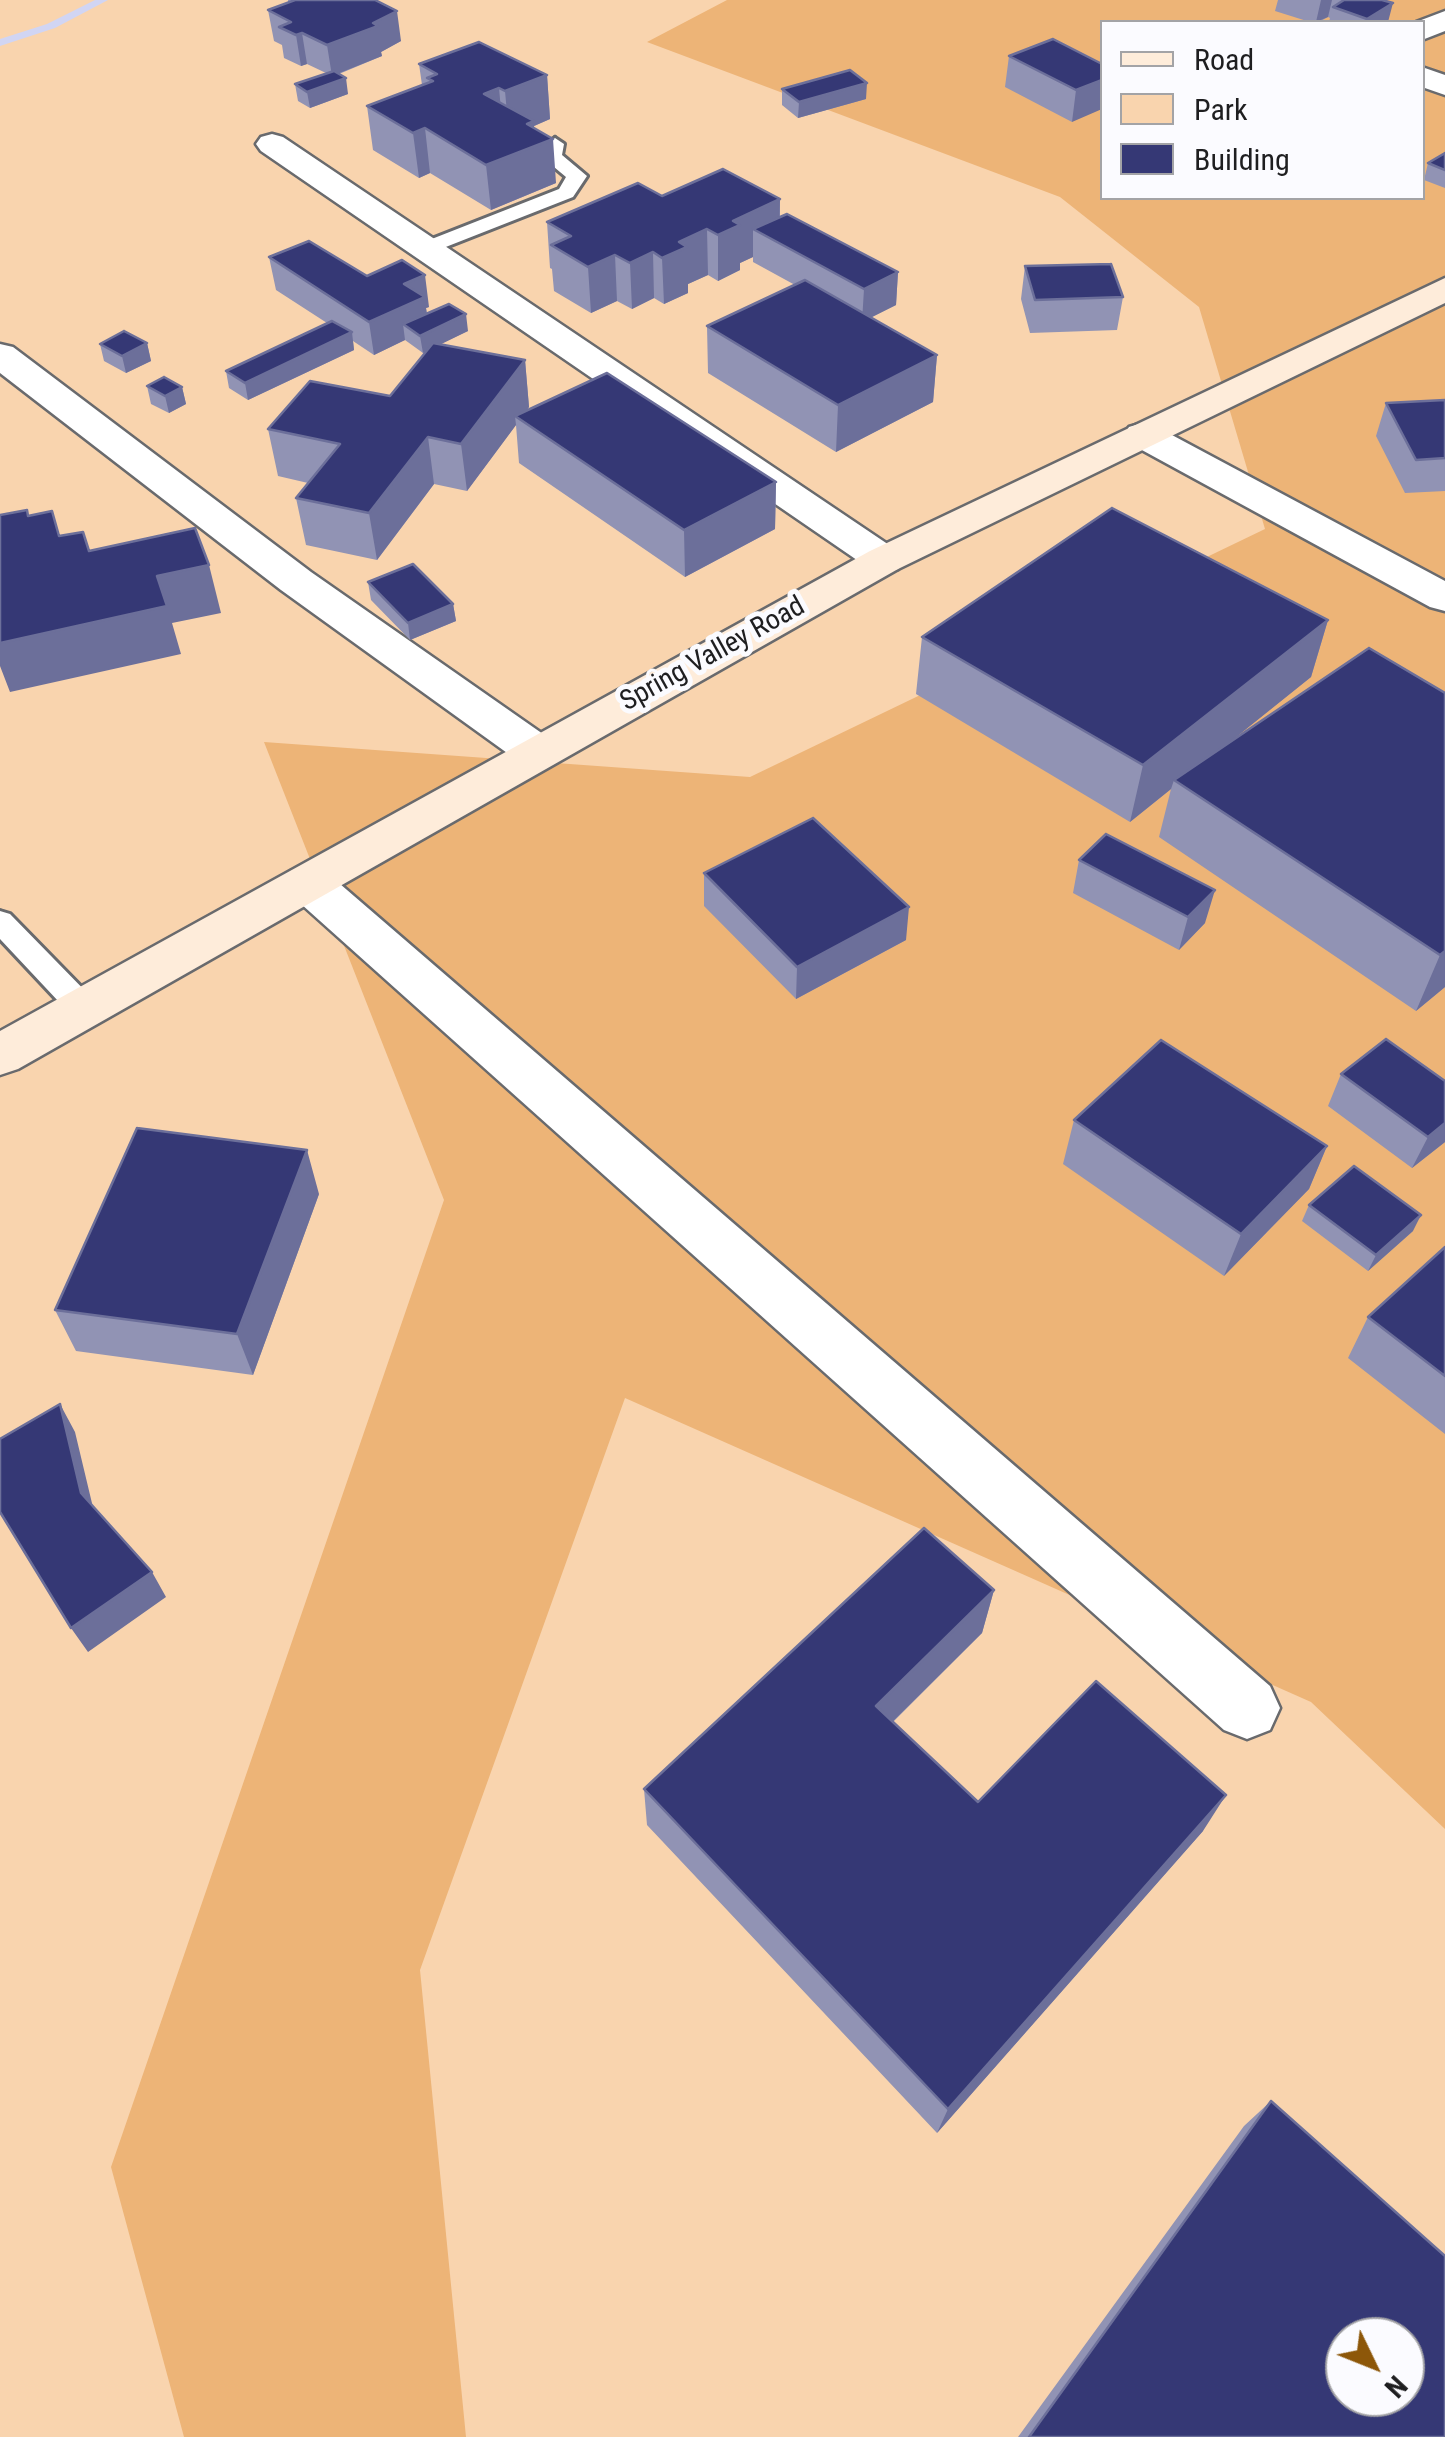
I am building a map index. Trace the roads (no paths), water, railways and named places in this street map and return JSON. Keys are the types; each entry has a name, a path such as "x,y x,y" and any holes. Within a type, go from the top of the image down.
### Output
{"street":[{"path":"272,144 884,560"},
{"name":"Spring Valley Road","path":"0,1055 884,560 1445,289"},
{"path":"0,355 296,581 537,752"},
{"path":"1143,435 1434,580"},
{"path":"308,883 1247,1708"}],"lane":[{"path":"426,248 566,193 577,176 552,157 555,144"},
{"path":"0,920 86,1010"}],"waterway":[{"path":"0,43 51,26 103,0"}]}
